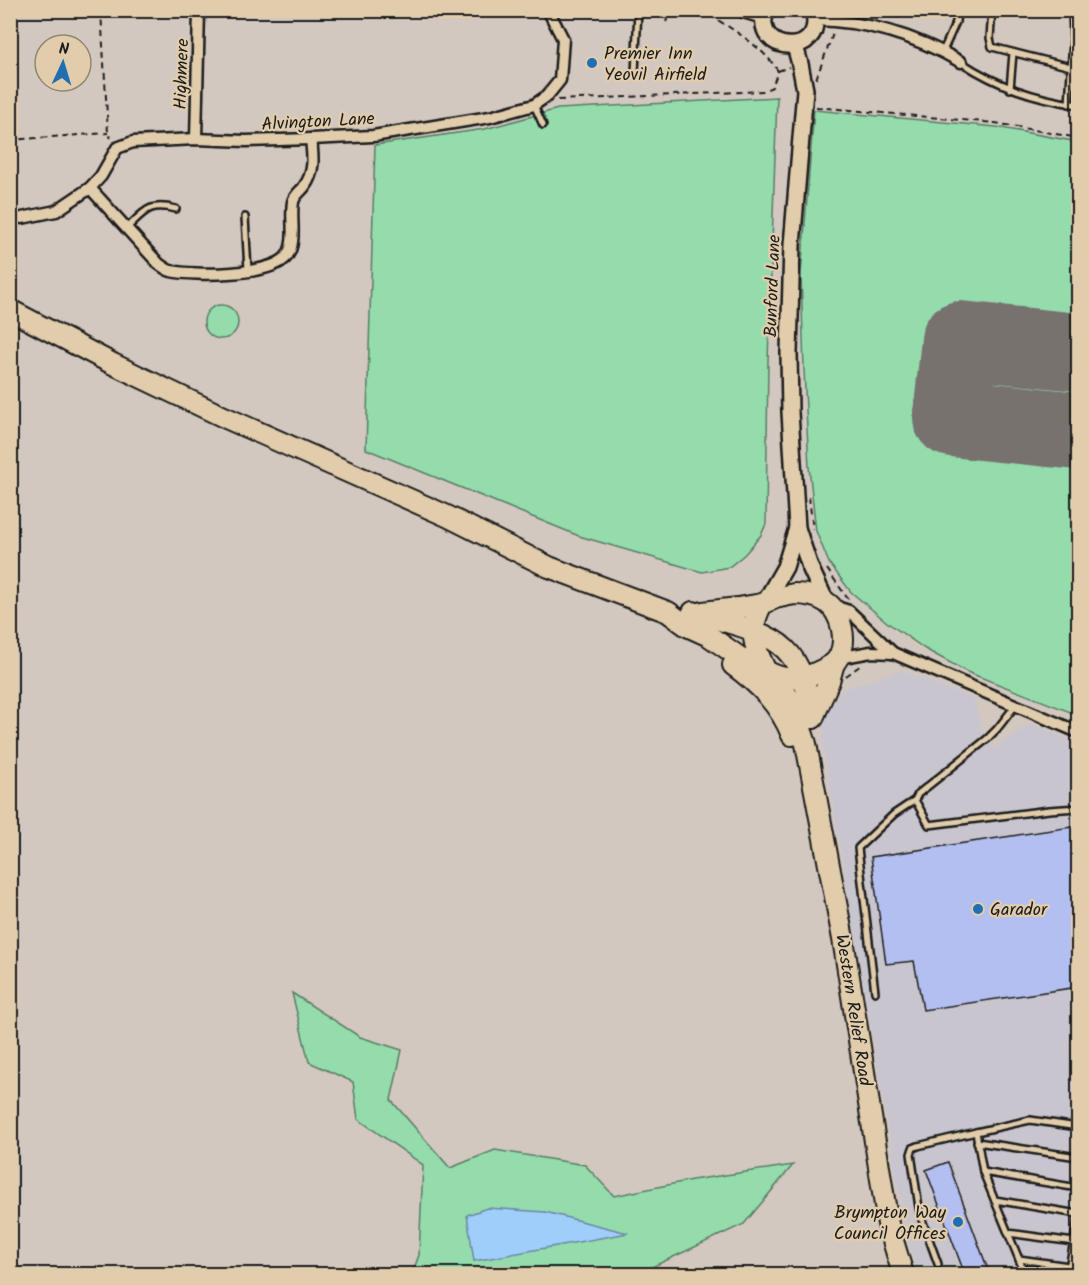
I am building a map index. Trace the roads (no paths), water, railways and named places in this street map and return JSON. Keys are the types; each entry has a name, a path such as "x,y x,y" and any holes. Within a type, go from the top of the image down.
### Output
{"highway":[{"path":"10,310 113,364 224,417 447,516 549,567 668,612 687,626 709,636 755,668 782,677 803,678 836,661"},
{"path":"668,612 738,608 794,594 810,596 827,603"},
{"path":"634,600 654,619 685,633 723,657 758,685 786,719 793,736 797,758 811,775"},
{"path":"763,603 753,622 753,631 756,649 768,672"},
{"name":"Western Relief Road","path":"806,744 813,718 844,642 841,627 827,603"},
{"path":"693,612 753,631 774,640 785,649 797,664 803,678 813,718"},
{"name":"Western Relief Road","path":"768,672 792,702 806,744 843,939 888,1224 903,1275"}],"street":[{"name":"Highmere","path":"196,139 199,10"},
{"name":"Alvington Lane","path":"90,188 101,176 117,148 133,142 196,139 246,141 373,136 490,117 534,105 547,96 560,80 563,39 548,10"},
{"path":"745,10 766,13 767,32 778,44 795,46 807,39 812,34 814,15 898,33 943,51 961,62"},
{"name":"Bunford Lane","path":"795,46 805,90 792,245 790,411 797,528 810,567 827,603"},
{"path":"22,218 56,211 90,188 159,264 168,270 186,273 266,268 280,263 288,254 292,241 293,199 311,175 311,139"},
{"name":"Bunford Lane","path":"763,603 785,567 797,528"},
{"path":"827,603 849,612 893,653 1078,732"},
{"path":"836,661 872,652 893,653"}],"lane":[{"path":"635,73 638,10"},
{"path":"943,51 956,22 957,10"},
{"path":"992,10 992,47 1071,67"},
{"path":"1069,104 1072,10"},
{"path":"1010,89 1013,53"},
{"path":"961,62 1010,89 1032,97 1078,105"},
{"path":"534,105 543,125"},
{"path":"126,228 147,208 153,206 176,209"},
{"path":"245,217 248,270"},
{"path":"875,992 858,848 894,814 915,800 918,794 987,739 998,729 1015,706"},
{"path":"915,800 928,825 1078,808"},
{"path":"938,1264 920,1214 911,1154 913,1148 1030,1120 1078,1127"},
{"path":"976,1132 983,1172 1025,1275"},
{"path":"977,1142 1078,1157"},
{"path":"983,1172 1078,1188"},
{"path":"995,1200 1078,1216 1068,1275"},
{"path":"1008,1233 1074,1242"},
{"path":"1018,1259 1069,1266"}],"water":[{"path":"487,1208 545,1212 628,1233 474,1261 467,1215"}],"place":[{"name":"Premier Inn Yeovil Airfield","path":"592,63"},
{"name":"Garador","path":"978,909"},
{"name":"Brympton Way Council Offices","path":"958,1222"}]}
